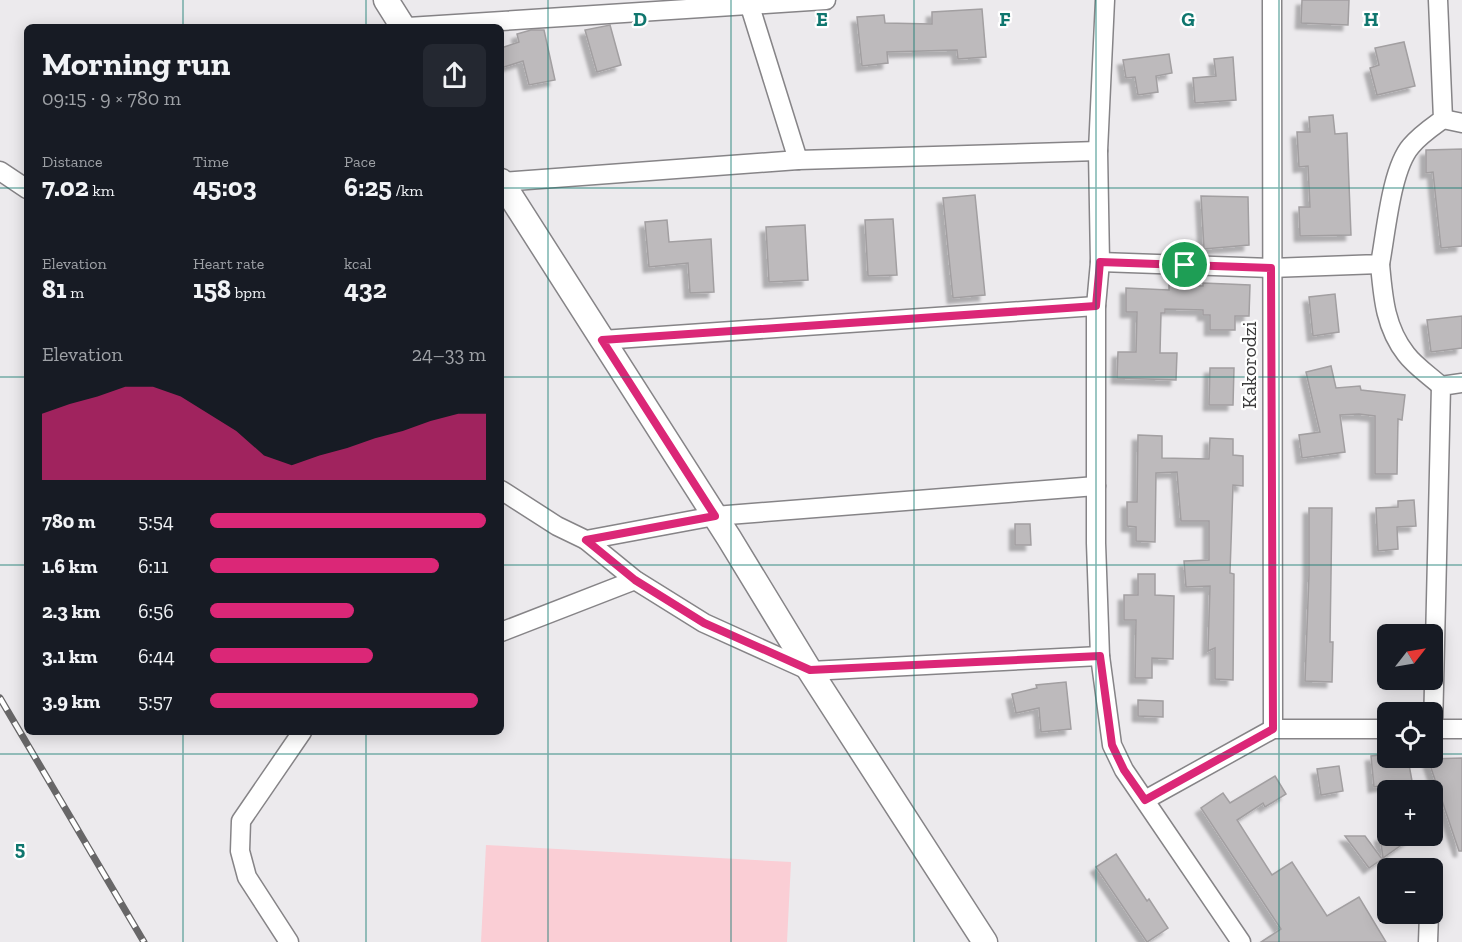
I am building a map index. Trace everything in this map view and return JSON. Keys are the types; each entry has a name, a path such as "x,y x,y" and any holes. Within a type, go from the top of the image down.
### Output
{"street":[{"path":"386,0 401,24"},
{"path":"451,24 749,3 826,0"},
{"path":"1105,0 1098,151 1100,262 1096,306 1096,486 1100,656 1112,745 1124,770 1240,942"},
{"name":"Kakorodzi","path":"1272,0 1273,729"},
{"path":"1438,0 1443,119"},
{"path":"749,3 798,160"},
{"path":"1443,119 1462,123"},
{"path":"1434,702 1441,386 1407,354 1393,331 1384,306 1380,264 1400,165 1409,148 1443,119"},
{"path":"504,182 798,160 1098,151"},
{"path":"0,171 24,187"},
{"path":"504,187 715,516 810,670 986,942"},
{"path":"1100,262 1271,268 1380,264"},
{"path":"602,340 1096,306"},
{"path":"1441,386 1462,383"},
{"path":"586,540 715,516 1096,486"},
{"path":"504,492 557,526 586,540 635,580 704,623 810,670 1100,656"},
{"path":"504,631 635,580"},
{"path":"1145,800 1273,729 1377,729"},
{"path":"1443,729 1462,729"},
{"path":"289,942 247,877 240,851 241,821 300,735"},
{"path":"1428,942 1429,924"}],"shaded area":[{"path":"486,845 791,862 787,942 481,942"}],"building":[{"path":"1302,0 1349,0 1348,25 1301,23"},
{"path":"982,9 986,57 958,59 957,50 887,52 888,63 862,66 857,17 884,15 885,23 932,24 932,12"},
{"path":"610,25 621,65 597,72 585,30"},
{"path":"531,30 544,30 555,80 529,85 523,61 504,67 504,47 519,42 517,34"},
{"path":"1404,42 1415,86 1377,95 1370,68 1379,65 1375,48"},
{"path":"1169,54 1172,73 1156,76 1158,92 1138,95 1135,77 1126,78 1123,60"},
{"path":"1233,57 1236,100 1195,103 1193,78 1216,76 1214,59"},
{"path":"1333,115 1335,134 1347,133 1351,235 1300,236 1299,207 1310,207 1308,166 1299,167 1297,132 1310,132 1309,117"},
{"path":"1462,149 1462,246 1441,248 1433,172 1426,173 1426,150"},
{"path":"975,195 985,295 953,298 943,198"},
{"path":"1201,196 1248,197 1249,245 1204,249"},
{"path":"893,219 897,275 868,276 865,220"},
{"path":"667,220 669,242 711,239 714,292 690,293 688,263 649,267 645,222"},
{"path":"805,225 808,280 769,282 766,227"},
{"path":"1203,283 1250,285 1249,316 1235,316 1235,330 1210,330 1210,315 1203,315 1203,310 1165,309 1165,313 1161,313 1160,353 1177,353 1176,380 1117,378 1118,352 1136,352 1137,312 1126,312 1126,288 1169,290 1169,285 1203,286"},
{"path":"1335,294 1339,332 1313,336 1309,297"},
{"path":"1462,316 1462,348 1431,352 1427,320"},
{"path":"1331,366 1336,388 1360,386 1361,390 1405,395 1402,420 1398,419 1397,474 1375,474 1375,416 1340,415 1345,452 1302,458 1299,435 1320,432 1306,372"},
{"path":"1210,368 1234,368 1233,405 1209,405"},
{"path":"1138,435 1162,436 1162,458 1209,459 1210,438 1233,439 1233,455 1243,456 1243,486 1233,485 1230,573 1234,574 1233,680 1215,679 1215,648 1208,651 1210,586 1186,587 1184,561 1209,560 1209,521 1181,521 1177,472 1156,473 1155,542 1136,541 1136,527 1127,526 1127,502 1137,502"},
{"path":"1414,500 1416,526 1397,527 1398,549 1378,551 1376,508 1398,507 1398,501"},
{"path":"1309,508 1332,508 1330,642 1333,642 1332,682 1305,681"},
{"path":"1015,524 1030,524 1031,545 1015,545"},
{"path":"1138,574 1155,574 1155,595 1174,596 1173,659 1152,658 1152,678 1135,678 1136,620 1124,620 1124,595 1138,595"},
{"path":"1066,682 1071,729 1041,732 1039,708 1016,713 1012,694 1037,688 1036,685"},
{"path":"1138,700 1163,701 1163,717 1138,716"},
{"path":"1377,755 1377,768 1410,768 1412,780 1377,780 1377,787 1374,787 1371,756"},
{"path":"1462,758 1462,851 1459,851 1443,804 1443,780 1435,780 1431,768 1443,768 1443,759"},
{"path":"1339,766 1343,791 1321,795 1317,769"},
{"path":"1275,776 1286,794 1265,807 1263,803 1237,820 1272,875 1292,862 1327,916 1359,897 1386,942 1261,942 1281,929 1201,808 1223,793 1230,803"},
{"path":"1345,836 1365,836 1381,858 1377,858 1377,862 1369,868"},
{"path":"1381,846 1400,846 1383,858"},
{"path":"1116,854 1168,928 1147,942 1096,867"}],"railway":[{"path":"0,698 144,942"}],"route":[{"path":"1100,262 1185,265 1271,268 1273,729 1145,800 1124,770 1112,745 1100,656 810,670 704,623 635,580 586,540 715,516 602,340 1096,306 1100,262"}]}
